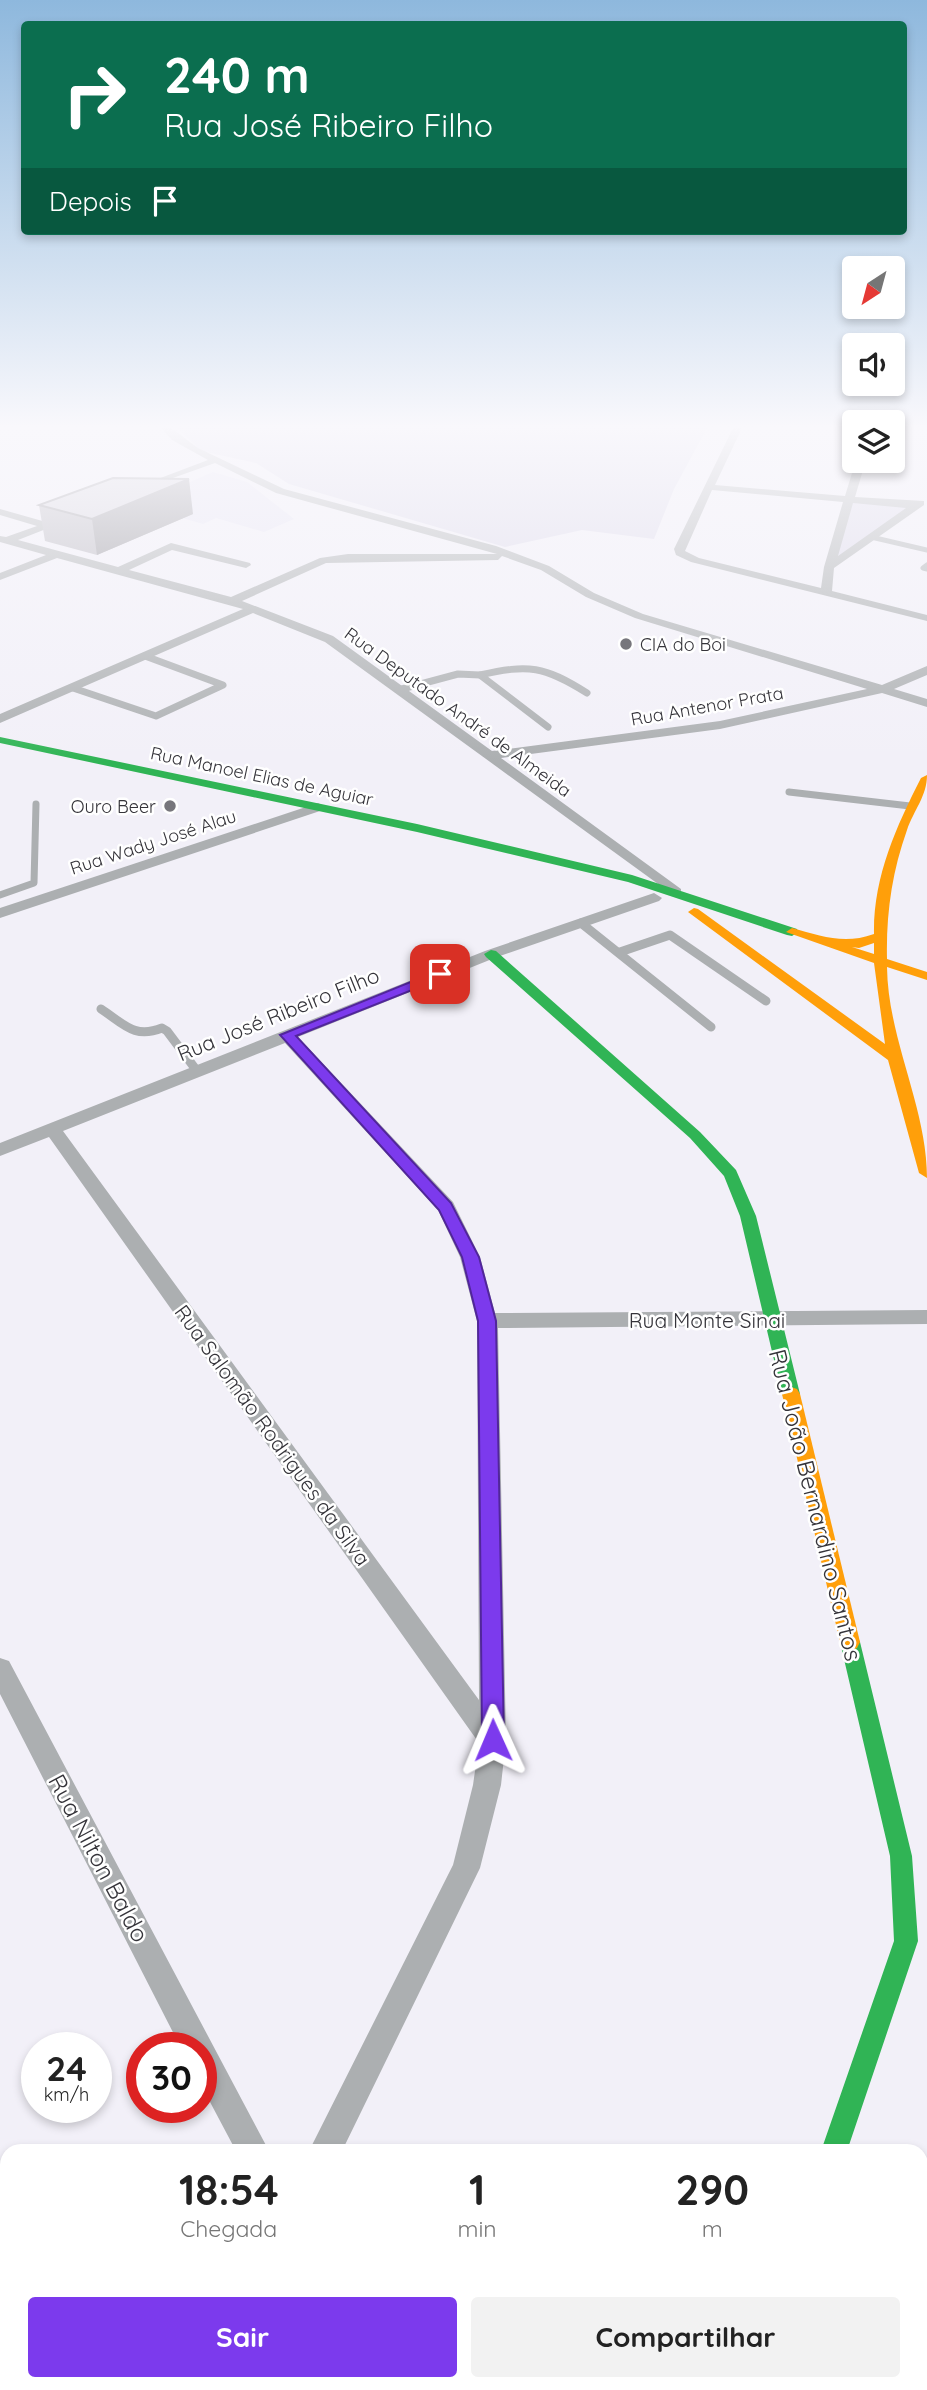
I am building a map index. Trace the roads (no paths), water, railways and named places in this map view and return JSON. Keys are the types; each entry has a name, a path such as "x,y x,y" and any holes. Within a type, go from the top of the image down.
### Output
{"main road":[{"name":"Rua Manoel Elias de Aguiar","path":"0,740 516,851 676,892 818,940 927,991"},
{"path":"927,778 901,824 885,873 877,937 879,968 893,1057 927,1173"},
{"name":"Rua Manoel Elias de Aguiar","path":"516,851 694,912 879,968 927,976"},
{"path":"694,912 893,1057"},
{"path":"818,940 859,944 877,937"},
{"name":"Rua João Bernardino Santos","path":"491,954 695,1135 731,1174 748,1216 901,1856 906,1941 836,2144"}],"street":[{"name":"Rua Deputado André de Almeida","path":"4,540 256,608 329,639 402,689 488,756 676,892"},
{"path":"459,540 518,557 590,595 639,615 927,703"},
{"path":"684,540 679,549 680,554 826,594 927,618"},
{"path":"826,594 829,567 837,540"},
{"path":"829,567 867,540"},
{"path":"119,571 171,546 246,565"},
{"path":"0,577 57,554"},
{"path":"232,601 324,560 348,557 518,557"},
{"path":"0,719 256,608"},
{"name":"Rua Antenor Prata","path":"488,756 720,724 884,689 927,670"},
{"name":"Rua Wady José Alau","path":"0,913 317,807"},
{"name":"Rua José Ribeiro Filho","path":"0,1150 491,954 654,898"},
{"path":"287,1035 446,1207 470,1257 487,1321 493,1740 487,1785 466,1868 328,2144"},
{"name":"Rua Salomão Rodrigues da Silva","path":"52,1129 493,1740"},
{"name":"Rua Monte Sinai","path":"487,1321 927,1317"},
{"name":"Rua Nilton Baldo","path":"0,1669 190,2032"},
{"path":"217,2083 249,2144"}],"lane":[{"path":"882,540 927,550"},
{"path":"73,688 156,716 223,685 145,656"},
{"path":"402,689 458,674 480,676 520,666 539,666 587,693"},
{"path":"480,676 548,727"},
{"path":"789,792 911,806"},
{"path":"0,895 34,883 36,804"},
{"path":"582,923 711,1027"},
{"path":"620,952 670,935 766,1001"},
{"path":"101,1009 131,1029 146,1034 162,1028 167,1031 197,1071"}],"place":[{"name":"CIA do Boi","path":"626,644"},
{"name":"Ouro Beer","path":"170,806"}]}
